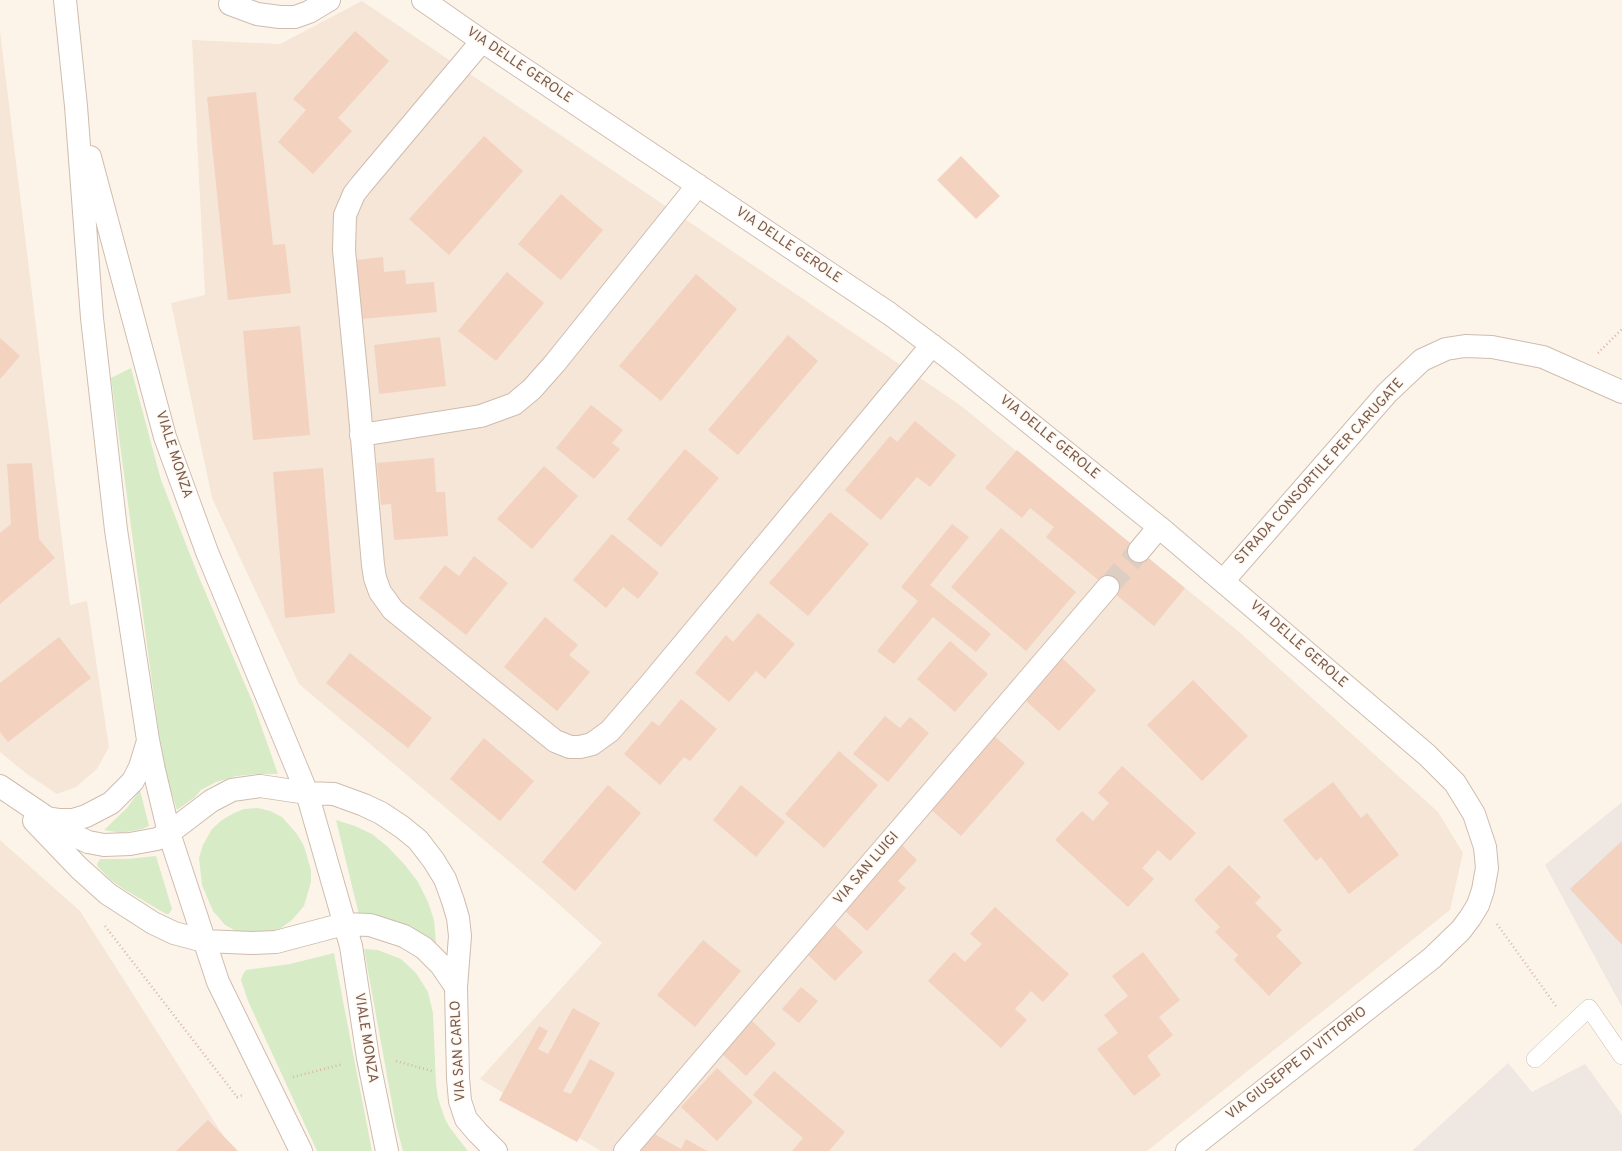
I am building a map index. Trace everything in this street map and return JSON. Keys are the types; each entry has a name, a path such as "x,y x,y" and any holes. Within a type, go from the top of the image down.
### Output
{"street":[{"name":"VIALE MONZA","path":"65,0 76,106 92,318 116,530 148,740 169,833 218,982 301,1151"},
{"path":"230,4 257,14 280,18 309,12 329,0"},
{"name":"VIA DELLE GEROLE","path":"423,0 890,314 932,345 1159,527 1427,755 1455,783 1474,814 1485,847 1487,868 1480,900 1470,918 1461,930 1432,958 1408,977"},
{"path":"482,41 361,185 354,194 345,215 344,250 372,565 374,578 380,592 386,601 401,616 545,733 562,744 570,747 580,747 592,744 603,737 616,725 932,345"},
{"name":"VIALE MONZA","path":"76,106 165,437 207,552 307,793 351,946 368,1058 387,1151"},
{"path":"361,435 481,416 514,404 532,389 555,363 698,185"},
{"name":"STRADA CONSORTILE PER CARUGATE","path":"1223,581 1387,393 1422,360 1428,357 1446,349 1465,346 1507,349 1543,357 1622,392"},
{"path":"1139,551 1159,527"},
{"name":"VIA SAN LUIGI","path":"625,1151 1108,587"},
{"name":"VIALE MONZA","path":"46,817 60,820 73,820 86,816 112,803 128,787 135,777 140,768 148,740"},
{"path":"0,787 71,834 88,842 122,845 157,839 169,833 210,801 232,790 260,786 307,793"},
{"path":"0,787 79,868 108,894 133,912 174,933 204,942 252,944 276,942 344,924"},
{"name":"VIA SAN CARLO","path":"307,793 334,794 381,812 410,832 423,847 445,879 456,911 460,936 456,987 458,1092 462,1110 466,1119 496,1151"},
{"name":"VIA SAN CARLO","path":"344,924 374,926 414,941 435,958 456,987"},
{"name":"VIA GIUSEPPE DI VITTORIO","path":"1187,1151 1352,1019 1408,977"}],"lane":[{"path":"1535,1059 1589,1008 1622,1056"}],"path":[{"path":"1480,900 1570,1026"}],"shaded area":[{"path":"362,1 960,405 1238,631 1438,812 1463,853 1450,910 1147,1151 601,1151 480,1079 602,943 543,890 299,684 212,498 171,303 205,295 192,40 280,44"},
{"path":"0,31 70,605 87,601 109,747 97,769 76,787 57,794 27,774 0,752"},
{"path":"1622,802 1622,1007 1545,865"},
{"path":"0,840 80,911 233,1151 0,1151"},
{"path":"1508,1063 1532,1092 1585,1064 1622,1115 1622,1151 1412,1151"}],"green space":[{"path":"131,368 161,480 198,575 253,703 278,774 237,776 216,782 201,790 195,797 177,810 162,756 111,378"},
{"path":"140,790 149,826 142,829 121,833 104,830 127,808"},
{"path":"258,808 270,811 282,817 297,834 304,846 311,870 311,882 304,906 292,920 281,928 270,932 247,934 236,931 225,925 213,911 202,885 199,858 203,845 212,829 222,820 244,809"},
{"path":"336,820 355,826 372,834 388,847 405,865 418,882 428,902 434,920 436,943 421,935 360,919"},
{"path":"156,856 172,909 169,914 166,914 122,888 110,879 98,867 97,864 100,859 127,859"},
{"path":"364,949 378,950 401,959 416,973 428,992 433,1013 438,1098 445,1119 450,1128 468,1151 403,1151 396,1125"},
{"path":"334,953 372,1151 317,1151 248,1001 241,980 246,970 290,964"}],"building":[{"path":"355,31 389,61 338,118 352,131 313,174 278,142 306,110 293,99"},
{"path":"256,92 273,245 285,244 291,293 228,300 207,97"},
{"path":"484,136 523,171 449,255 409,219"},
{"path":"961,156 1000,196 976,219 937,180"},
{"path":"561,194 603,230 561,280 518,244"},
{"path":"383,257 384,272 405,270 406,284 434,282 437,312 362,319 356,260"},
{"path":"507,272 544,303 496,361 458,331"},
{"path":"696,274 737,309 661,401 619,366"},
{"path":"300,326 310,435 253,440 243,331"},
{"path":"788,335 818,361 738,455 708,430"},
{"path":"440,337 446,386 379,394 374,345"},
{"path":"0,338 20,356 0,379"},
{"path":"591,405 623,430 612,443 620,449 594,479 556,448"},
{"path":"915,421 956,455 930,487 917,477 881,520 845,490 890,436 897,442"},
{"path":"685,449 719,478 661,547 627,519"},
{"path":"1017,450 1185,588 1154,626 1046,537 1054,527 1030,508 1022,518 985,488"},
{"path":"434,458 436,492 445,492 448,536 394,540 391,504 381,505 377,463"},
{"path":"32,463 39,539 55,558 0,604 0,533 11,524 7,464"},
{"path":"544,466 578,496 532,549 497,519"},
{"path":"323,468 335,613 285,618 273,472"},
{"path":"830,512 869,544 808,616 769,583"},
{"path":"952,524 969,537 930,585 991,634 976,652 933,617 894,664 877,651 918,601 901,587"},
{"path":"1001,528 1076,592 1026,651 951,587"},
{"path":"612,534 659,573 638,599 623,587 606,608 573,580"},
{"path":"474,556 508,583 466,635 419,598 445,565 459,576"},
{"path":"758,613 795,644 765,679 756,671 729,702 695,673 726,635 733,642"},
{"path":"545,617 578,645 569,655 590,672 557,711 504,667"},
{"path":"59,637 91,678 8,742 0,732 0,683"},
{"path":"950,641 988,674 955,712 917,679"},
{"path":"350,653 432,718 408,748 326,683"},
{"path":"1061,657 1096,690 1059,731 1024,699"},
{"path":"1193,680 1248,736 1202,781 1147,725"},
{"path":"681,699 717,729 690,761 684,757 660,785 624,754 652,721 659,726"},
{"path":"885,716 900,728 910,717 929,733 888,782 853,754"},
{"path":"993,735 1025,763 961,836 928,807"},
{"path":"484,738 534,781 500,821 450,779"},
{"path":"839,751 878,785 824,848 785,814"},
{"path":"1122,766 1196,833 1170,861 1158,850 1142,868 1154,879 1128,907 1055,840 1082,811 1093,821 1109,803 1098,793"},
{"path":"1333,782 1361,818 1367,813 1399,855 1349,894 1321,857 1316,861 1283,820"},
{"path":"608,785 641,813 575,891 542,862"},
{"path":"741,785 785,822 756,857 713,820"},
{"path":"1622,841 1622,945 1570,889"},
{"path":"899,842 917,860 898,881 906,888 867,931 840,906"},
{"path":"1229,865 1261,897 1255,903 1282,930 1276,936 1302,963 1269,996 1234,960 1238,955 1215,932 1220,927 1194,900"},
{"path":"995,907 1069,974 1043,1002 1031,991 1015,1009 1027,1020 1001,1048 928,981 954,952 965,962 982,944 970,934"},
{"path":"835,925 863,952 835,981 807,954"},
{"path":"703,940 741,971 695,1027 657,995"},
{"path":"1143,952 1180,1000 1159,1017 1173,1035 1147,1056 1161,1075 1134,1096 1097,1049 1118,1033 1104,1015 1128,996 1112,976"},
{"path":"801,987 818,1001 799,1023 782,1009"},
{"path":"573,1008 600,1023 563,1091 571,1094 590,1059 615,1073 577,1142 499,1100 539,1026 548,1031 538,1049 548,1054"},
{"path":"750,1019 776,1044 746,1076 719,1051"},
{"path":"717,1068 753,1102 717,1141 681,1107"},
{"path":"774,1071 845,1132 829,1151 792,1151 803,1138 753,1095"},
{"path":"208,1120 238,1151 176,1151"},
{"path":"651,1132 681,1149 686,1139 707,1151 641,1151"}],"tunnel":[{"path":"1108,587 1139,551"}]}
